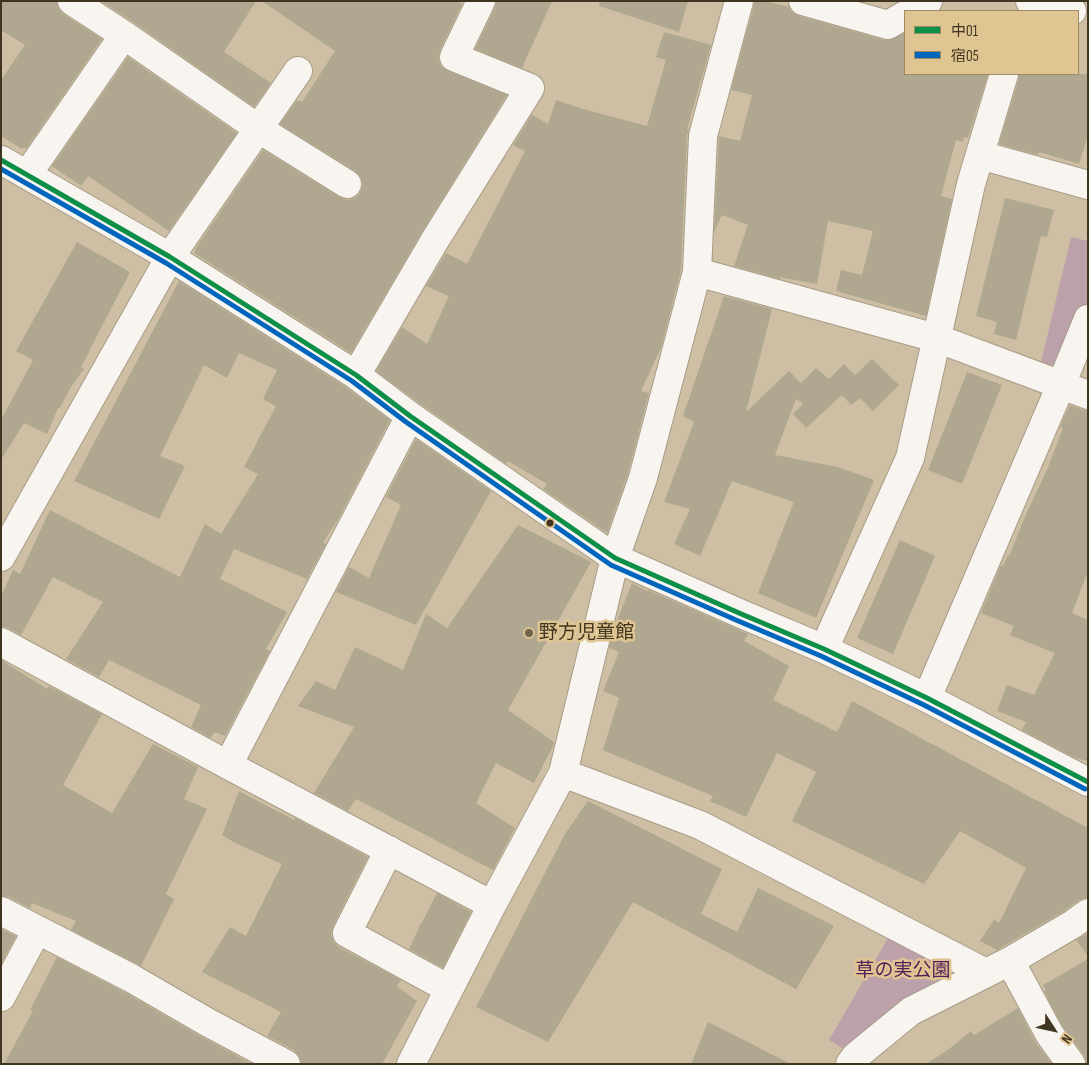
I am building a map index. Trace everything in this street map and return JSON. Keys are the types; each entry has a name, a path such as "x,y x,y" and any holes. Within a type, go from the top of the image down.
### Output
{"street":[{"path":"72,1 259,129 347,184"},
{"path":"356,375 435,240 530,88 454,57 482,1"},
{"path":"411,1064 562,773 615,558 644,478 696,272 703,136 739,1"},
{"path":"803,1 888,25 904,15"},
{"path":"913,10 928,1"},
{"path":"1028,1 1068,10"},
{"path":"27,175 124,35"},
{"path":"1,557 170,257 298,71"},
{"path":"824,649 910,458 971,184 1004,75"},
{"path":"980,155 1088,186"},
{"path":"1,160 170,257 356,375 410,416 615,558 824,649 927,698 1088,782"},
{"path":"696,272 936,338 1088,395"},
{"path":"927,698 1088,319"},
{"path":"228,765 410,416"},
{"path":"1,642 492,905"},
{"path":"562,773 700,825 986,973"},
{"path":"389,850 347,933 449,989"},
{"path":"1,911 131,978 207,1022 286,1064"},
{"path":"850,1064 856,1056 911,1011 1010,961 1073,924 1088,913"},
{"path":"1,997 37,930"},
{"path":"1010,961 1050,1035 1071,1064"}],"green space":[{"path":"1071,237 1088,241 1088,305 1059,379 1039,371"},
{"name":"草の実公園","path":"891,933 939,957 938,986 845,1050 829,1040"}],"building":[{"path":"1,1 57,1 58,8 63,14 102,39 26,149 24,147 22,149 1,136 1,80 25,45 1,30"},
{"path":"101,1 256,1 224,52 271,83 254,107"},
{"path":"262,1 457,1 462,4 440,50 438,58 441,66 448,71 507,95 422,232 351,353 194,253 263,150 339,197 347,200 355,198 360,193 363,185 361,177 355,171 280,124 297,100 302,102 335,51"},
{"path":"496,1 552,1 522,68 475,49 495,8"},
{"path":"600,1 688,1 679,32 599,6"},
{"path":"754,1 765,1 789,7 792,12 799,16 884,40 890,40 904,33 904,75 988,75 968,138 964,137 963,142 956,140 941,196 952,199 926,316 836,291 841,270 862,275 873,231 828,221 817,284 780,277 780,279 734,266 748,225 722,215 714,232 719,136 740,141 752,95 731,90"},
{"path":"664,32 711,45 687,129 689,129 687,135 681,270 661,348 641,391 649,393 628,473 607,533 543,489 547,484 508,461 506,464 376,371 402,327 427,344 449,296 426,286 446,253 467,264 525,151 513,145 532,115 548,124 556,100 647,126 666,60 656,57"},
{"path":"128,57 237,133 169,231 88,176 81,186 52,166"},
{"path":"1088,74 1088,135 1079,164 1039,152 1038,155 999,144 1019,75"},
{"path":"1005,198 1054,210 1047,237 1041,236 1016,340 994,334 997,322 976,316"},
{"path":"77,242 130,272 81,367 84,369 72,385 60,408 58,408 47,434 24,423 1,460 1,420 33,360 16,351"},
{"path":"179,281 347,388 390,420 339,518 323,542 326,544 307,579 234,549 220,579 287,612 266,649 270,651 225,736 214,732 211,738 191,727 201,705 109,660 99,677 66,659 103,602 53,577 21,635 1,626 1,596 13,570 20,574 50,510 180,577 205,524 221,534 258,474 244,467 276,406 263,399 277,370 239,353 227,378 204,365 160,456 185,466 159,519 74,481"},
{"path":"724,296 772,309 746,412 789,371 801,383 816,368 829,379 844,364 855,375 872,359 899,385 873,411 860,398 851,405 842,395 806,428 793,414 803,404 796,399 775,455 838,467 874,480 816,618 758,593 794,502 732,481 700,556 674,544 690,509 664,502 694,422 683,416"},
{"path":"967,372 1002,385 962,484 928,470"},
{"path":"1070,405 1088,410 1088,571 1072,613 1088,620 1088,761 1075,758 1022,730 1026,722 997,711 1007,685 1034,695 1055,653 1010,635 1014,626 981,613 1001,565 1003,566 1009,556 1047,470 1063,428 1060,427"},
{"path":"416,439 491,491 416,625 336,592 349,567 369,578 401,505 386,497"},
{"path":"518,525 591,562 508,710 554,742 554,744 534,783 496,763 476,803 515,828 493,870 356,799 348,811 314,793 354,727 298,706 316,681 335,690 355,647 403,670 426,614 447,628"},
{"path":"900,540 935,556 893,654 857,638"},
{"path":"632,583 748,634 744,641 789,666 773,700 837,732 852,701 1088,828 1088,898 1079,900 1064,911 997,950 980,941 994,919 999,923 1026,868 960,831 924,884 792,821 816,772 777,753 746,817 710,801 713,796 603,750 619,698 603,691 619,652 609,648 613,631"},
{"path":"1,660 47,689 49,686 102,714 63,785 112,813 153,744 198,767 184,799 207,809 166,894 174,899 141,966 71,930 76,921 32,903 30,908 8,897 1,896"},
{"path":"239,791 368,857 333,926 331,934 334,942 339,947 401,980 397,986 417,1001 382,1064 302,1064 294,1050 267,1036 281,1012 202,972 230,927 246,936 282,864 235,843 222,835"},
{"path":"588,801 722,869 701,914 737,932 758,888 834,926 796,989 633,902 548,1042 476,1007 565,834"},
{"path":"437,893 471,912 443,968 409,949"},
{"path":"1,929 16,936 1,964"},
{"path":"1088,933 1088,956 1076,940"},
{"path":"57,957 124,992 252,1064 4,1064 33,1011 30,1010"},
{"path":"1088,959 1088,1064 1086,1064 1084,1055 1063,1027 1044,991 1046,990 1043,985"},
{"path":"1018,1008 1036,1043 1052,1064 926,1064 949,1049 971,1031 974,1035"},
{"path":"708,1022 791,1064 691,1064"}],"transit line":[{"name":"中01","path":"1,160 170,257 356,375 410,416 615,558 824,649 927,698 1088,782"},
{"name":"宿05","path":"1,169 166,263 352,381 406,422 611,565 821,656 924,705 1085,789"}],"place":[{"name":"野方児童館","path":"529,633"}]}
